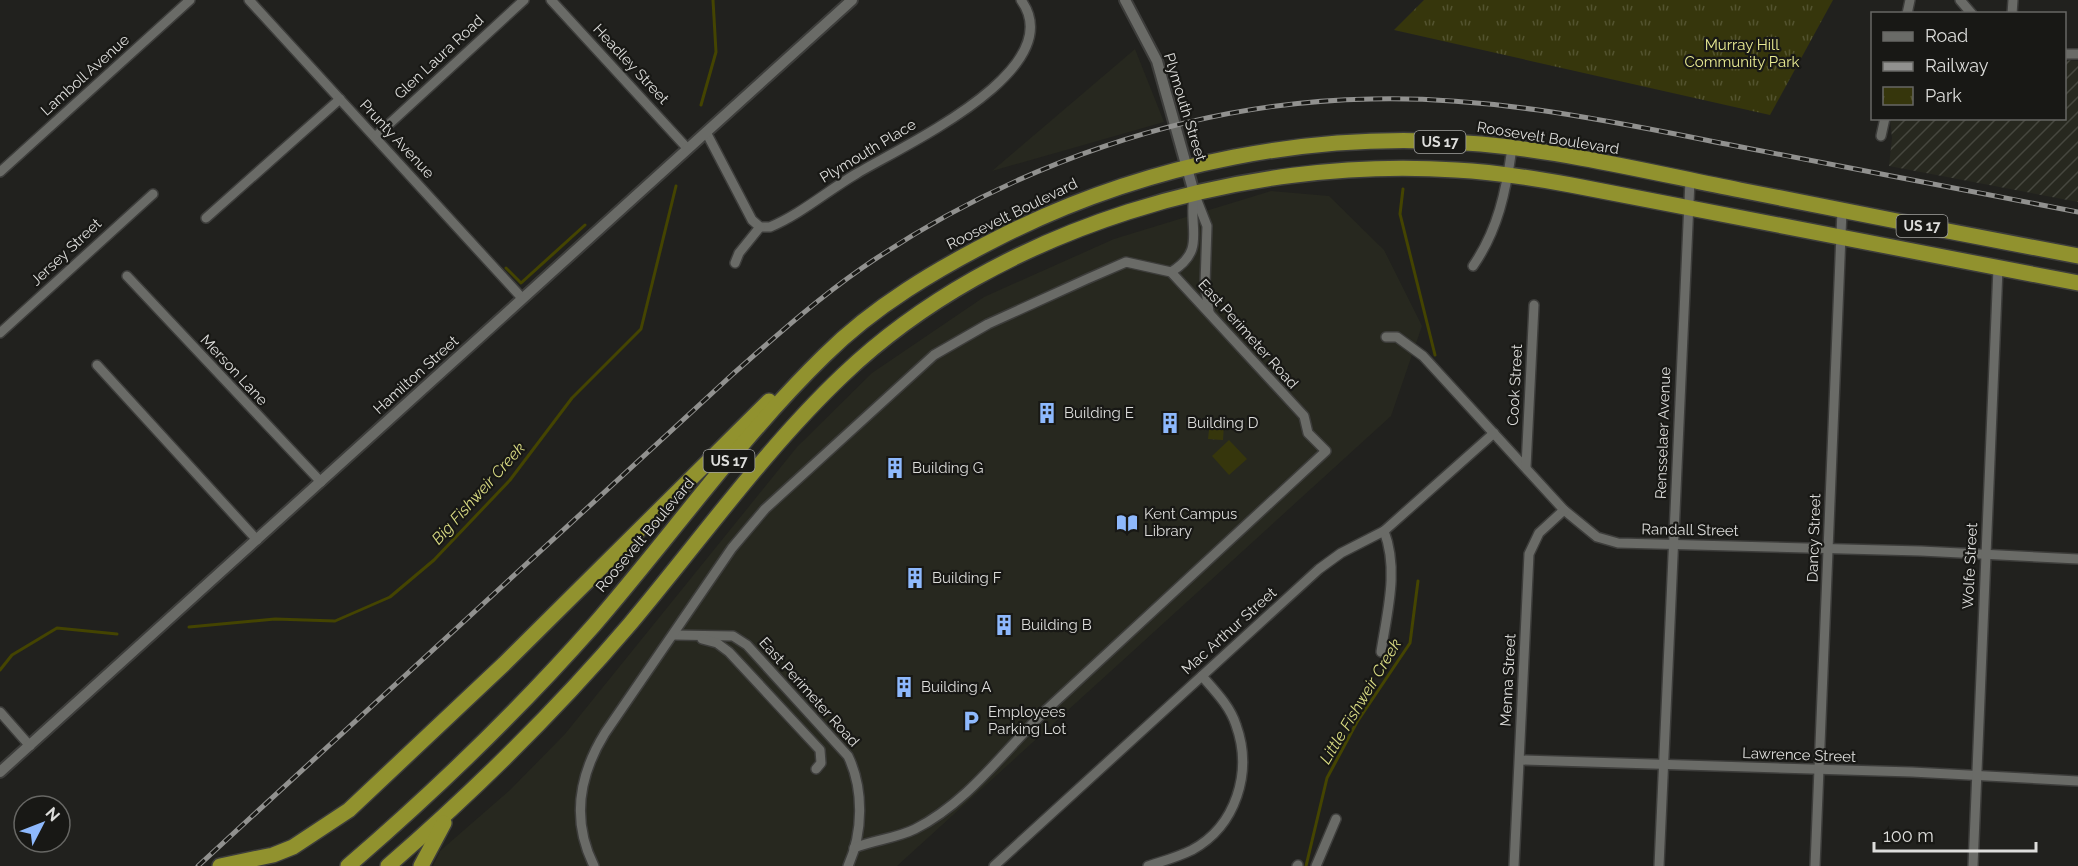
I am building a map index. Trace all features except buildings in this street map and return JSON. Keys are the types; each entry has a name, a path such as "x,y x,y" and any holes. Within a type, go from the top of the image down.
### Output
{"highway":[{"name":"Roosevelt Boulevard","path":"348,866 466,759 554,669 763,420 827,353 881,308 978,248 1093,196 1188,167 1287,150 1366,142 1436,142 1512,148 1690,180 2078,258"},
{"name":"US 17","path":"388,866 525,738 594,665 798,422 844,373 923,312 1009,262 1076,231 1194,193 1265,179 1335,171 1452,169 1509,174 2078,283"},
{"path":"1998,268 2078,290"},
{"path":"220,866 273,855 293,847 349,810 504,664 743,425 827,353"},
{"path":"421,866 453,807"}],"street":[{"name":"Lamboll Avenue","path":"0,172 190,0"},
{"name":"Prunty Avenue","path":"249,0 522,298"},
{"name":"Glen Laura Road","path":"375,136 524,0"},
{"name":"Headley Street","path":"551,0 687,148"},
{"name":"Hamilton Street","path":"0,772 852,0"},
{"name":"Plymouth Place","path":"760,227 770,227 782,222 855,174 943,124 980,97 1015,66 1030,42 1029,15 1021,0"},
{"name":"Plymouth Street","path":"1125,0 1157,61 1194,193"},
{"path":"1960,0 1970,12"},
{"path":"206,218 340,99"},
{"path":"1881,136 1885,120"},
{"path":"706,132 752,220 760,227 739,253 735,263"},
{"path":"1473,266 1484,251 1502,208 1512,148"},
{"name":"Rensselaer Avenue","path":"1659,866 1690,180"},
{"path":"594,866 583,837 580,811 582,783 590,760 605,733 753,521 934,355 988,324 1126,262 1172,272 1183,265 1194,248 1195,234 1191,217 1194,193"},
{"path":"1194,193 1207,226 1204,284 1209,312"},
{"name":"Jersey Street","path":"0,333 153,194"},
{"name":"Dancy Street","path":"1815,866 1842,210"},
{"name":"Wolfe Street","path":"1974,866 1998,268"},
{"name":"East Perimeter Road","path":"854,848 915,829 943,811 989,771 1005,749 1044,712 1326,451 1308,434 1304,416 1172,272"},
{"name":"Merson Lane","path":"127,276 321,482"},
{"name":"Cook Street","path":"1526,467 1534,305"},
{"name":"Randall Street","path":"1386,337 1397,337 1423,356 1564,510 1597,537 1618,543 1828,548 2078,559"},
{"path":"97,365 257,540"},
{"name":"Mac Arthur Street","path":"994,866 1319,569 1341,553 1384,531 1494,433"},
{"name":"Menna Street","path":"1514,866 1529,554 1539,533 1564,510"},
{"path":"1381,652 1392,568 1391,548 1384,531"},
{"name":"East Perimeter Road","path":"674,635 733,636 747,645 848,756 857,775 860,794 854,848 848,866"},
{"name":"East Perimeter Road","path":"694,636 717,643 729,651 820,750 821,763 816,769"},
{"path":"1148,866 1192,849 1209,838 1233,807 1241,786 1243,766 1236,724 1228,708 1202,676"},
{"path":"0,712 30,746"},
{"name":"Lawrence Street","path":"1520,760 2078,781"},
{"path":"1316,866 1336,819"}],"shaded area":[{"path":"1135,49 1164,122 992,171"},
{"path":"2066,60 2078,61 2078,202 1889,166 1892,138 1890,120 2066,120"},
{"path":"1271,191 1329,196 1384,250 1422,326 1391,416 897,866 433,866 440,851 510,790 565,734 797,447 872,373 984,297 1114,239"}],"green space":[{"name":"Murray Hill Community Park","path":"1424,0 1833,0 1770,115 1394,30"},
{"path":"1210,422 1224,423 1223,440 1208,439"},
{"path":"1229,440 1247,459 1229,475 1212,456"}],"waterway":[{"name":"Big Fishweir Creek","path":"701,105 716,52 713,0"},
{"name":"Big Fishweir Creek","path":"189,627 275,619 335,621 390,597 434,560 510,480 572,398 641,329 676,186"},
{"path":"1403,189 1400,214 1435,355"},
{"path":"506,268 521,283 585,225"},
{"name":"Little Fishweir Creek","path":"1306,866 1327,778 1357,722 1410,643 1418,581"},
{"name":"Big Fishweir Creek","path":"0,670 12,655 57,628 117,634"}],"railway":[{"path":"198,866 734,373 828,293 862,268 919,232 979,199 1040,170 1104,146 1169,127 1236,112 1303,103 1371,99 1461,102 1594,119 2078,212"}],"place":[{"name":"Building E","path":"1047,413"},
{"name":"Building D","path":"1170,423"},
{"name":"Building G","path":"895,468"},
{"name":"Kent Campus Library","path":"1127,523"},
{"name":"Building F","path":"915,578"},
{"name":"Building B","path":"1004,625"},
{"name":"Building A","path":"904,687"},
{"name":"Employees Parking Lot","path":"971,721"}]}
